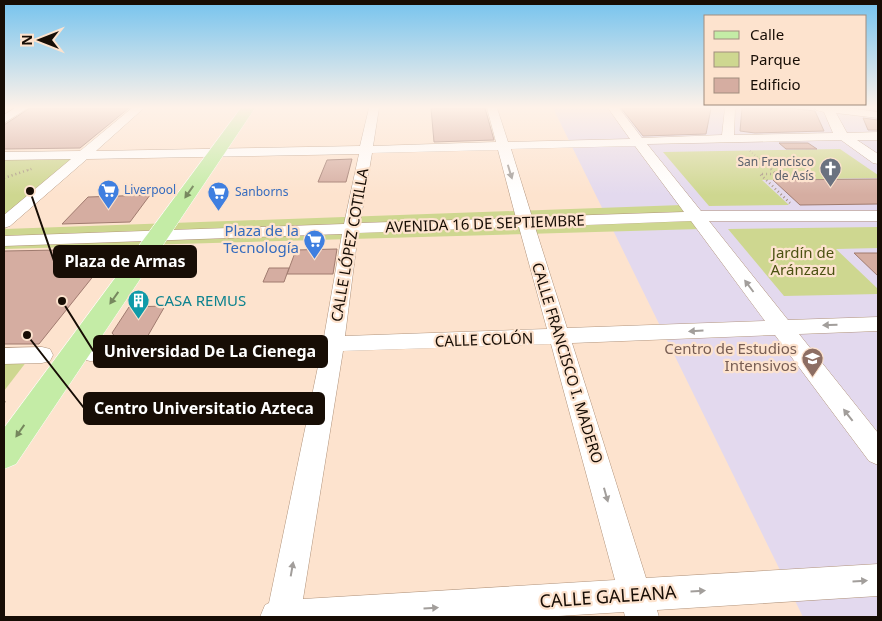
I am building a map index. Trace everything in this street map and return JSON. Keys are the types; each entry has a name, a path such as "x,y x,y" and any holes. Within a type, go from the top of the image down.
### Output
{"main road":[{"path":"4,454 228,137"}],"street":[{"path":"4,223 105,137"},
{"name":"CALLE LÓPEZ COTILLA","path":"283,617 333,345 351,229 368,137"},
{"name":"CALLE FRANCISCO I. MADERO","path":"500,137 639,606"},
{"path":"635,137 878,453"},
{"path":"4,156 216,154 312,149 366,150 639,142 648,140 806,137"},
{"path":"845,137 878,160"},
{"path":"859,137 878,150"},
{"name":"AVENIDA 16 DE SEPTIEMBRE","path":"4,241 696,217 878,216"},
{"name":"CALLE COLÓN","path":"90,353 878,324"},
{"path":"4,356 42,355"},
{"name":"CALLE GALEANA","path":"277,617 639,606 878,580"}],"path":[{"path":"746,147 776,174 760,174 804,216"},
{"path":"4,401 8,398"}],"shaded area":[{"path":"567,137 878,137 878,617 803,617"}],"green space":[{"path":"840,149 878,175 878,178 762,180 789,205 709,206 663,152"},
{"path":"86,158 5,229 682,205 700,229 4,249 4,159"},
{"name":"Jardín de Aránzazu","path":"878,227 878,248 836,249 878,289 878,294 784,296 728,229"},
{"path":"4,361 27,361 4,391"}],"building":[{"path":"4,137 93,137 80,148 4,149"},
{"path":"434,137 493,137 494,140 434,142"},
{"path":"779,143 808,143 817,149 786,149"},
{"path":"352,159 346,182 318,182 327,160"},
{"name":"San Francisco de Asís","path":"878,179 878,204 800,205 773,180"},
{"name":"Liverpool","path":"150,195 130,222 62,224 88,197"},
{"path":"115,249 39,344 4,344 4,251"},
{"name":"Plaza de la Tecnología","path":"337,249 333,274 287,274 296,250"},
{"path":"854,253 878,253 878,276"},
{"path":"269,268 289,268 284,282 263,282"},
{"name":"CASA REMUS","path":"165,306 146,339 118,340 112,333 129,307"}],"place":[{"name":"San Francisco de Asís","path":"830,188"},
{"name":"Plaza de Armas","path":"30,191"},
{"name":"Liverpool","path":"108,209"},
{"name":"Sanborns","path":"219,211"},
{"name":"Plaza de la Tecnología","path":"315,259"},
{"name":"Universidad De La Cienega","path":"62,301"},
{"name":"CASA REMUS","path":"139,320"},
{"name":"Centro Universitatio Azteca","path":"27,335"},
{"name":"Centro de Estudios Intensivos","path":"813,377"}]}
